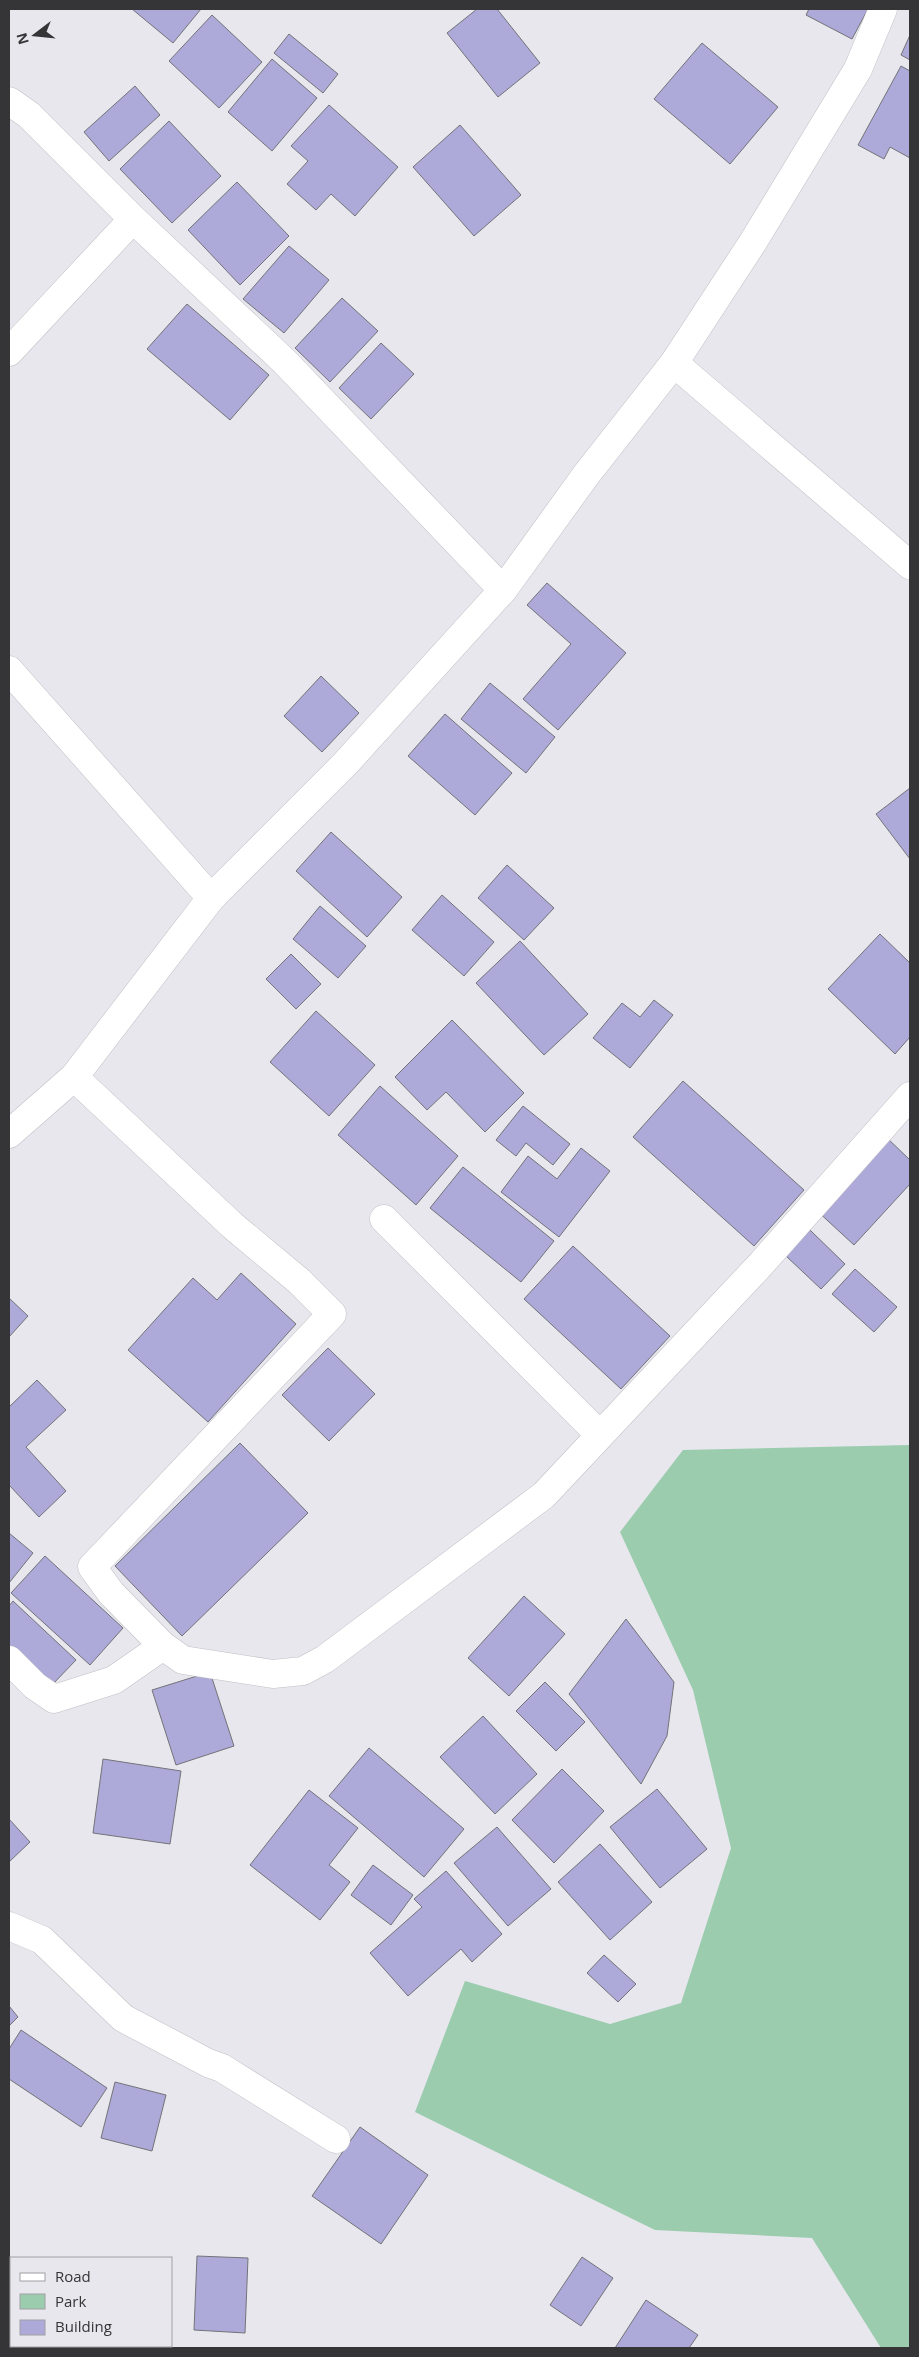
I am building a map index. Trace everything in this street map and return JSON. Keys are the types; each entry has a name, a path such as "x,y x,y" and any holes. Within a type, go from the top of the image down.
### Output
{"street":[{"path":"9,1134 74,1078 211,898 345,764 503,590 586,475 674,362 754,242 858,69 883,9"},
{"path":"9,101 29,115 133,219 284,360 503,590"},
{"path":"9,352 133,219"},
{"path":"674,362 910,564"},
{"path":"9,670 211,898"},
{"path":"74,1078 233,1226 299,1281 332,1314 92,1567 111,1593 163,1646 183,1660 274,1674 303,1671 325,1659 544,1495 761,1264 910,1096"},
{"path":"384,1219 600,1435"},
{"path":"9,1660 36,1686 54,1699 114,1680 163,1646"},
{"path":"9,1926 42,1940 123,2018 208,2063 222,2068 336,2139"}],"green space":[{"path":"910,1445 910,2348 881,2348 812,2238 655,2230 415,2112 465,1981 610,2024 681,2003 731,1848 693,1690 620,1532 683,1450"}],"building":[{"path":"132,9 201,9 173,43"},
{"path":"477,9 497,9 540,63 498,97 447,33"},
{"path":"809,9 868,9 852,39 806,15"},
{"path":"212,15 262,62 219,108 169,61"},
{"path":"289,34 338,74 323,93 274,53"},
{"path":"910,35 910,60 901,55"},
{"path":"702,43 778,107 730,164 654,99"},
{"path":"272,59 317,98 272,151 228,112"},
{"path":"901,66 910,71 910,158 890,147 884,159 858,145"},
{"path":"135,86 160,115 109,161 84,132"},
{"path":"329,105 398,167 355,216 331,194 316,210 287,184 308,161 291,146"},
{"path":"169,121 221,176 172,223 120,169"},
{"path":"460,125 521,195 474,236 413,167"},
{"path":"237,182 289,236 240,285 188,230"},
{"path":"289,246 329,280 284,333 243,299"},
{"path":"342,298 378,331 330,382 295,348"},
{"path":"187,304 269,375 230,420 147,349"},
{"path":"381,343 414,374 371,419 339,388"},
{"path":"547,583 626,653 558,730 523,699 571,644 527,605"},
{"path":"321,676 359,713 322,752 284,716"},
{"path":"490,683 555,737 526,773 461,719"},
{"path":"445,714 512,773 475,815 408,756"},
{"path":"910,788 910,859 876,814"},
{"path":"331,832 402,897 367,937 296,871"},
{"path":"507,865 554,908 524,940 478,898"},
{"path":"442,895 494,942 464,976 412,930"},
{"path":"320,906 366,946 338,978 293,939"},
{"path":"880,934 910,963 910,1037 895,1054 828,989"},
{"path":"520,941 588,1014 544,1055 476,983"},
{"path":"291,954 321,984 296,1009 266,979"},
{"path":"654,1000 673,1015 630,1068 593,1038 622,1003 640,1017"},
{"path":"316,1011 375,1065 329,1116 270,1062"},
{"path":"452,1020 524,1093 485,1132 446,1092 427,1110 395,1077"},
{"path":"683,1081 804,1190 754,1246 633,1137"},
{"path":"380,1086 458,1156 416,1205 338,1135"},
{"path":"523,1106 570,1144 553,1165 526,1143 516,1156 496,1140"},
{"path":"884,1135 910,1160 910,1184 854,1245 815,1209"},
{"path":"581,1148 610,1171 559,1237 501,1192 528,1156 557,1179"},
{"path":"463,1167 554,1241 521,1282 430,1208"},
{"path":"810,1230 845,1264 821,1289 786,1256"},
{"path":"573,1246 670,1336 621,1389 524,1299"},
{"path":"855,1269 897,1307 874,1332 832,1294"},
{"path":"241,1273 296,1324 208,1422 128,1350 193,1278 217,1300"},
{"path":"9,1298 28,1316 9,1337"},
{"path":"328,1348 375,1394 329,1441 282,1395"},
{"path":"37,1380 66,1410 26,1447 66,1491 39,1517 9,1485 9,1407"},
{"path":"240,1443 308,1513 182,1636 115,1566"},
{"path":"9,1533 33,1553 9,1583"},
{"path":"45,1556 123,1628 90,1665 11,1593"},
{"path":"524,1596 565,1634 509,1696 468,1658"},
{"path":"13,1601 76,1660 52,1685 9,1645 9,1606"},
{"path":"626,1619 674,1682 667,1736 641,1784 569,1694"},
{"path":"210,1672 234,1746 176,1765 152,1690"},
{"path":"545,1682 585,1722 556,1751 516,1711"},
{"path":"483,1716 537,1774 495,1814 440,1757"},
{"path":"369,1748 464,1829 424,1877 329,1796"},
{"path":"103,1759 181,1771 170,1844 93,1833"},
{"path":"562,1769 604,1811 554,1863 512,1820"},
{"path":"657,1789 707,1849 660,1888 610,1827"},
{"path":"309,1790 358,1828 329,1865 350,1882 320,1920 250,1865"},
{"path":"9,1819 30,1842 9,1862"},
{"path":"497,1827 551,1889 508,1926 454,1863"},
{"path":"600,1844 652,1902 610,1940 558,1882"},
{"path":"373,1865 413,1895 391,1925 351,1895"},
{"path":"446,1871 502,1934 472,1962 461,1949 408,1996 370,1953 422,1907 414,1899"},
{"path":"604,1955 636,1984 618,2002 587,1973"},
{"path":"9,2006 18,2017 9,2026"},
{"path":"21,2030 107,2088 81,2127 9,2079 9,2049"},
{"path":"115,2082 166,2095 152,2151 101,2138"},
{"path":"360,2127 428,2175 381,2244 312,2196"},
{"path":"197,2256 248,2258 245,2333 194,2330"},
{"path":"582,2257 613,2278 581,2326 550,2305"},
{"path":"646,2300 698,2335 689,2348 615,2348"}]}
